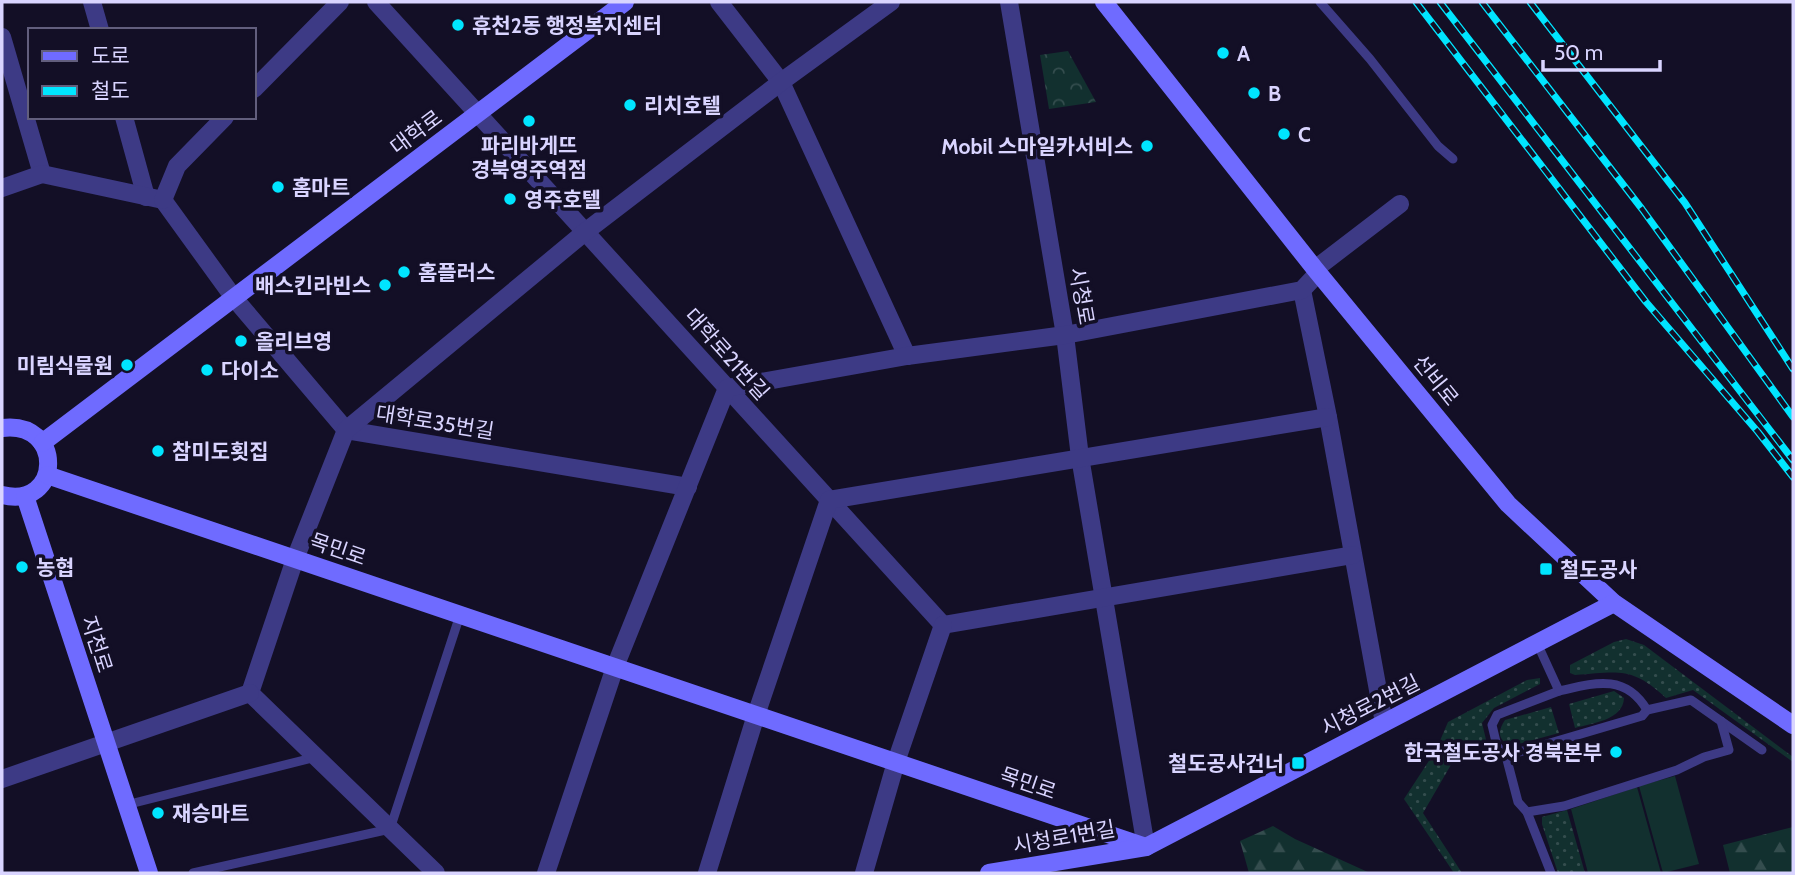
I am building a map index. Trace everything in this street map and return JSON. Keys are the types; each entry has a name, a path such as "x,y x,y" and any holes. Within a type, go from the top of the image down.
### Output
{"main road":[{"name":"대학로","path":"42,443 625,2"},
{"name":"선비로","path":"1104,2 1317,271 1508,504 1614,603 1793,725"},
{"path":"2,426 28,431 42,443 49,466 38,489 24,496 2,495"},
{"name":"목민로","path":"47,475 1146,846"},
{"name":"지천로","path":"24,496 149,873"},
{"name":"시청로2번길","path":"1146,846 1614,603"},
{"name":"시청로1번길","path":"989,873 1146,846"}],"street":[{"path":"92,2 99,28"},
{"path":"256,87 340,2"},
{"name":"대학로21번길","path":"376,2 943,625"},
{"path":"719,2 781,82 907,356"},
{"path":"250,693 295,559 346,430 585,232 781,82 891,2"},
{"name":"시청로","path":"1009,2 1065,335 1080,457 1146,846"},
{"path":"2,37 42,174"},
{"path":"125,119 155,199 234,298"},
{"path":"155,199 177,166 223,119"},
{"path":"2,188 42,174 155,199"},
{"path":"545,873 615,667 727,388 907,356 1065,335 1302,290 1317,271 1400,204"},
{"path":"1302,290 1384,723"},
{"name":"대학로35번길","path":"234,298 346,430 688,487"},
{"path":"707,873 756,715 829,500 1328,417"},
{"path":"864,873 896,762 943,625 1353,555"},
{"path":"2,779 250,693"},
{"path":"250,693 436,873"}],"lane":[{"path":"1320,2 1370,59 1438,146 1453,159"},
{"path":"193,873 390,829 460,615"},
{"path":"1538,643 1559,691"},
{"path":"1551,873 1527,812 1518,802 1506,755 1497,746 1492,725 1497,715 1559,691 1597,683 1628,687 1647,710"},
{"path":"1506,755 1642,716 1647,710 1691,700 1762,750"},
{"path":"1527,812 1564,806 1677,770 1704,757 1729,750 1721,721"},
{"path":"126,806 316,757"}],"green space":[{"path":"1068,51 1096,102 1049,109 1040,55"},
{"path":"1626,639 1644,645 1793,757 1793,762 1693,690 1666,698 1643,680 1624,673 1570,673 1570,665 1614,642"},
{"path":"1540,678 1540,684 1494,708 1482,723 1489,752 1479,742 1470,743 1452,763 1423,813 1462,873 1454,873 1404,799 1436,750 1448,722 1527,680"},
{"path":"1614,691 1624,698 1613,716 1575,728 1569,704"},
{"path":"1551,707 1559,733 1511,746 1501,738 1500,732 1505,720"},
{"path":"1675,776 1699,864 1663,873 1639,786"},
{"path":"1637,787 1661,873 1588,873 1571,809"},
{"path":"1567,810 1585,873 1558,873 1542,824 1542,817"},
{"path":"1273,826 1295,839 1370,873 1249,873 1240,841"},
{"path":"1793,827 1793,873 1730,873 1723,845"}],"railway":[{"path":"1416,2 1646,302 1758,432 1793,477"},
{"path":"1440,2 1793,460"},
{"path":"1482,2 1642,209 1793,417"},
{"path":"1530,2 1685,203 1793,369"}],"place":[{"name":"휴천2동 행정복지센터","path":"458,25"},
{"name":"A","path":"1223,53"},
{"name":"B","path":"1254,93"},
{"name":"리치호텔","path":"630,105"},
{"name":"파리바게뜨 경북영주역점","path":"529,121"},
{"name":"C","path":"1284,134"},
{"name":"Mobil 스마일카서비스","path":"1147,146"},
{"name":"홈마트","path":"278,187"},
{"name":"영주호텔","path":"510,199"},
{"name":"홈플러스","path":"404,272"},
{"name":"배스킨라빈스","path":"385,285"},
{"name":"올리브영","path":"241,341"},
{"name":"미림식물원","path":"127,365"},
{"name":"다이소","path":"207,370"},
{"name":"참미도횟집","path":"158,451"},
{"name":"농협","path":"22,567"},
{"name":"철도공사","path":"1546,569"},
{"name":"한국철도공사 경북본부","path":"1616,752"},
{"name":"철도공사건너","path":"1298,763"},
{"name":"재승마트","path":"158,813"}]}
